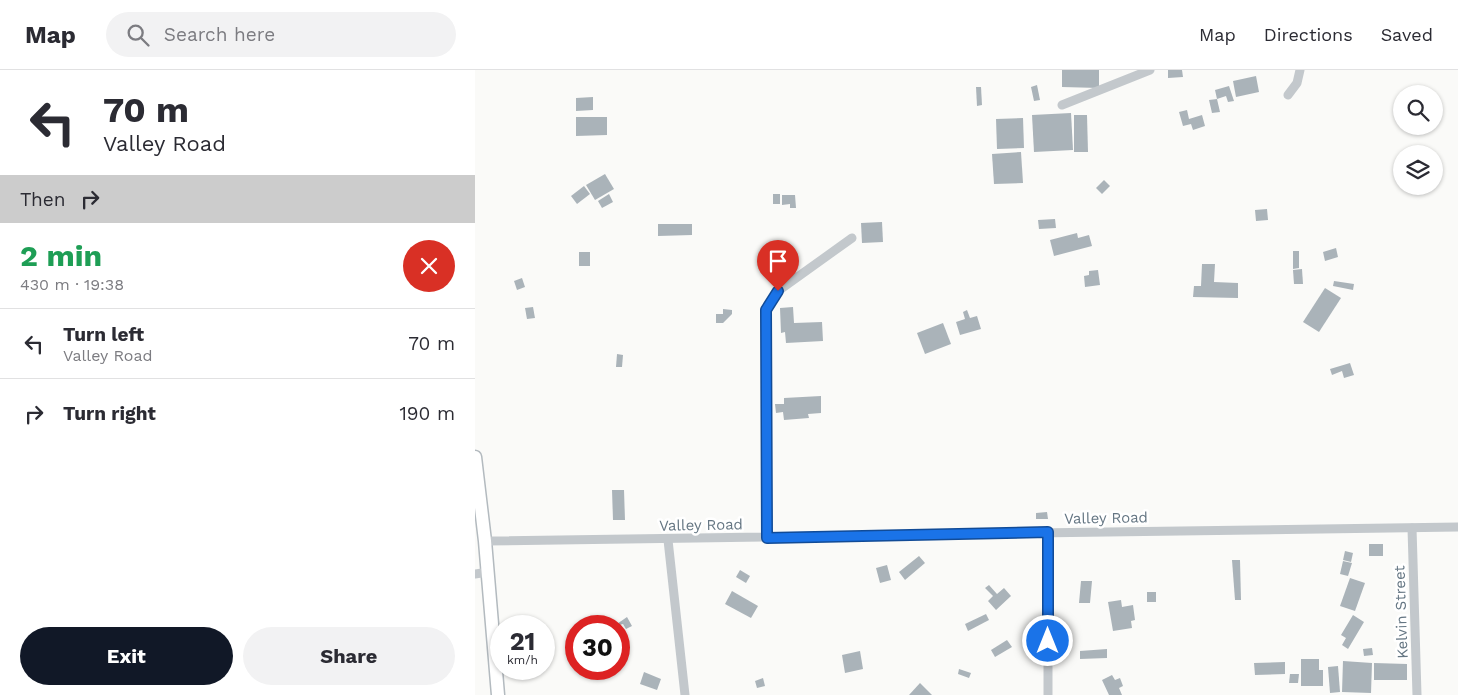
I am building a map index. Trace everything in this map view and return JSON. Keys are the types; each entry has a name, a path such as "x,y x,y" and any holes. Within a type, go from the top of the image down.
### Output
{"main road":[{"path":"475,456 485,541 481,573 498,695"}],"street":[{"path":"1062,105 1150,70"},
{"path":"1288,95 1297,83 1300,70"},
{"path":"767,538 766,310 778,291 851,238"},
{"name":"Valley Road","path":"485,541 668,540 1048,532 1458,527"},
{"name":"Kelvin Street","path":"1412,528 1417,695"},
{"path":"1048,532 1048,695"},
{"path":"668,540 685,695"}],"building":[{"path":"1062,70 1099,70 1099,88 1062,87"},
{"path":"1168,70 1182,70 1183,77 1168,78"},
{"path":"1256,76 1259,92 1236,97 1233,81"},
{"path":"1037,85 1040,100 1034,101 1031,87"},
{"path":"1229,86 1234,101 1228,102 1226,96 1217,99 1215,90"},
{"path":"976,87 981,87 982,105 977,106"},
{"path":"593,97 593,110 576,111 576,98"},
{"path":"1217,99 1220,112 1212,113 1209,100"},
{"path":"1187,110 1189,119 1202,115 1205,126 1193,130 1191,124 1183,126 1179,112"},
{"path":"1071,113 1073,150 1034,152 1032,115"},
{"path":"1074,115 1087,115 1088,152 1074,152"},
{"path":"576,117 607,117 607,135 576,136"},
{"path":"1023,118 1024,148 997,149 996,119"},
{"path":"1021,152 1023,183 994,184 992,154"},
{"path":"605,174 614,189 595,200 586,185"},
{"path":"1104,180 1110,186 1102,194 1096,188"},
{"path":"584,186 590,194 577,204 571,196"},
{"path":"609,194 613,202 602,208 598,201"},
{"path":"773,194 780,194 780,204 773,204"},
{"path":"782,195 795,195 796,208 790,208 790,204 782,205"},
{"path":"1267,209 1268,220 1256,221 1255,210"},
{"path":"1055,219 1056,228 1039,229 1038,220"},
{"path":"882,222 883,242 862,243 861,223"},
{"path":"658,224 692,224 692,235 658,236"},
{"path":"1077,233 1078,238 1089,235 1092,246 1054,256 1050,240"},
{"path":"1336,248 1338,257 1325,261 1323,252"},
{"path":"1293,251 1299,251 1299,268 1293,269"},
{"path":"579,252 590,252 590,266 579,266"},
{"path":"1202,264 1215,264 1214,282 1238,283 1238,298 1193,297 1194,286 1201,286"},
{"path":"1302,269 1303,284 1294,284 1293,270"},
{"path":"1098,270 1100,285 1085,287 1084,276 1089,275 1089,271"},
{"path":"522,278 525,287 517,290 514,281"},
{"path":"1334,281 1354,284 1353,290 1333,286"},
{"path":"1325,288 1341,298 1319,332 1303,322"},
{"path":"533,307 535,318 527,319 525,308"},
{"path":"793,307 794,323 822,322 823,341 786,343 785,332 781,333 780,308"},
{"path":"723,309 732,310 732,314 723,323 716,323 716,314 723,314"},
{"path":"967,310 970,318 977,316 981,329 960,335 956,322 965,319 963,312"},
{"path":"943,323 951,344 925,354 917,333"},
{"path":"617,354 623,355 622,367 616,367"},
{"path":"1350,363 1354,375 1344,378 1342,371 1332,375 1330,369"},
{"path":"821,396 821,413 808,414 809,418 784,420 783,412 776,413 775,404 784,404 784,398"},
{"path":"612,490 624,490 625,520 613,520"},
{"path":"1047,512 1048,519 1036,519 1036,513"},
{"path":"1369,544 1383,544 1383,556 1369,556"},
{"path":"1345,551 1353,553 1351,562 1343,560"},
{"path":"919,556 925,563 905,580 899,572"},
{"path":"1232,560 1240,560 1241,600 1235,600"},
{"path":"1343,561 1352,563 1348,576 1340,574"},
{"path":"887,565 891,580 880,583 876,568"},
{"path":"740,570 750,576 746,583 736,577"},
{"path":"1350,578 1365,583 1355,611 1340,606"},
{"path":"1081,581 1092,581 1090,603 1079,603"},
{"path":"989,585 997,594 1004,588 1011,596 996,610 988,601 993,596 985,588"},
{"path":"732,591 758,606 751,618 725,604"},
{"path":"1147,592 1156,592 1156,602 1147,602"},
{"path":"1121,600 1122,607 1133,605 1135,620 1131,621 1132,628 1113,631 1108,602"},
{"path":"986,614 989,620 968,631 965,624"},
{"path":"1353,615 1364,622 1348,649 1342,645 1346,638 1341,635"},
{"path":"1007,640 1012,647 995,657 991,650"},
{"path":"1372,648 1373,655 1364,656 1363,649"},
{"path":"1107,649 1107,658 1080,659 1080,651"},
{"path":"860,651 863,669 845,673 842,655"},
{"path":"1301,659 1319,659 1319,670 1323,670 1323,686 1301,686"},
{"path":"1343,661 1372,663 1371,693 1342,692"},
{"path":"1285,662 1285,674 1255,675 1254,663"},
{"path":"1374,663 1407,664 1407,680 1374,680"},
{"path":"1338,666 1340,692 1330,693 1328,667"},
{"path":"959,669 971,673 969,678 958,674"},
{"path":"644,672 661,679 657,690 640,684"},
{"path":"1290,674 1299,674 1298,683 1289,683"},
{"path":"1112,675 1115,680 1120,678 1123,686 1119,688 1122,695 1109,695 1102,680"},
{"path":"763,678 765,686 757,688 755,681"},
{"path":"920,683 932,695 909,695"}],"route":[{"path":"778,291 766,310 767,538 1048,532 1048,641"}]}
